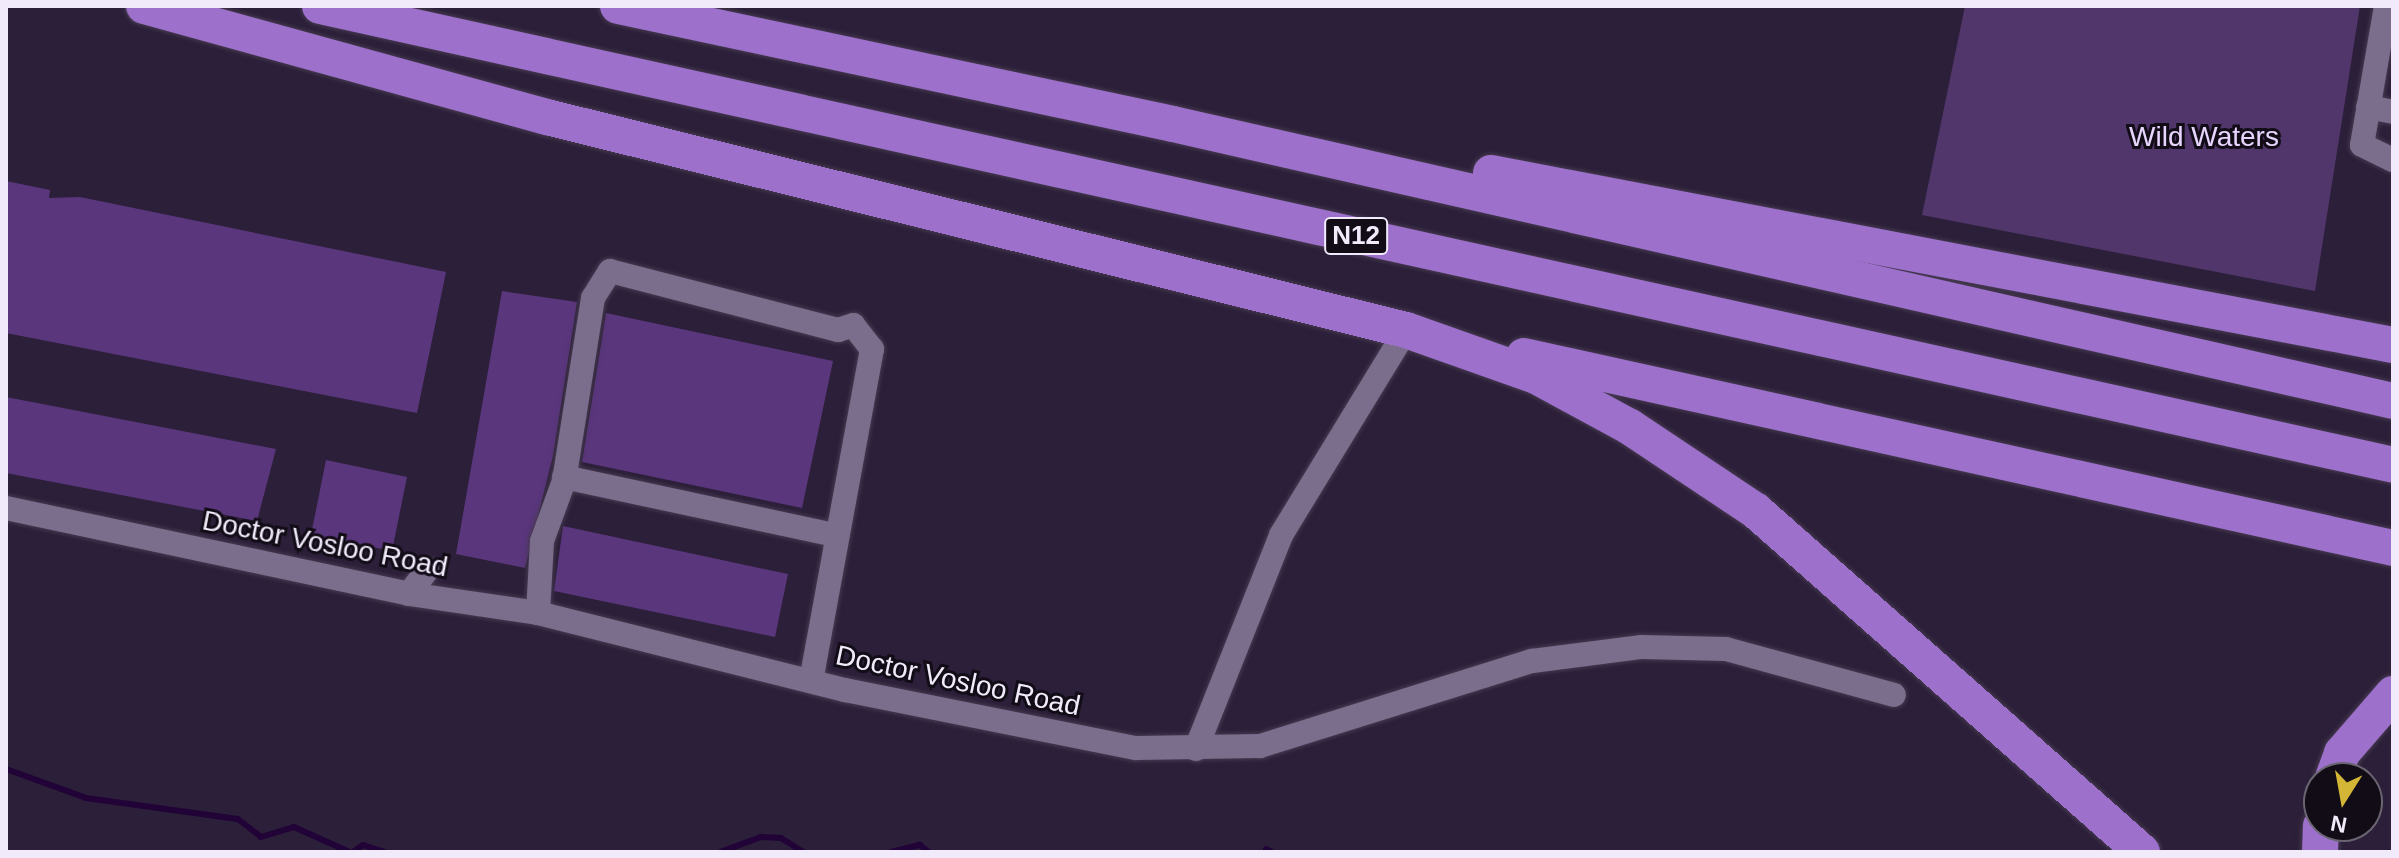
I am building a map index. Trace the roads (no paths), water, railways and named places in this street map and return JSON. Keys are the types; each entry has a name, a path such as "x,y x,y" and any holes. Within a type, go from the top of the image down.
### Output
{"highway":[{"path":"144,6 562,121 1406,330 2393,548"},
{"name":"N12","path":"320,6 2393,465"},
{"name":"N12","path":"618,6 1173,124 2393,401"},
{"path":"1173,124 1787,226 2393,345"},
{"path":"1406,330 1536,376 1630,427 1756,511 2142,852"},
{"path":"2339,762 2342,753 2393,694"}],"street":[{"path":"2388,10 2385,63 2368,107 2362,145 2393,160"},
{"path":"2368,107 2393,112"},
{"path":"538,613 542,541 564,477 593,298 610,271 838,330 853,325 872,349 834,535 811,680"},
{"path":"1196,749 1281,535 1406,330"},
{"path":"564,477 834,535"},
{"name":"Doctor Vosloo Road","path":"6,508 409,594 538,613 811,680 1075,737 1196,749 1290,739 1532,661 1642,647 1726,649 1894,695"},
{"path":"409,594 427,570"}],"waterway":[{"path":"6,769 86,798 238,819 261,837 294,827 350,852"},
{"path":"720,852 761,837 781,838 803,852"},
{"path":"353,852 363,845 384,852"},
{"path":"891,852 920,845 929,852"},
{"path":"1266,849 1272,852"}],"park label":[{"name":"Wild Waters","path":"2204,137"}]}
